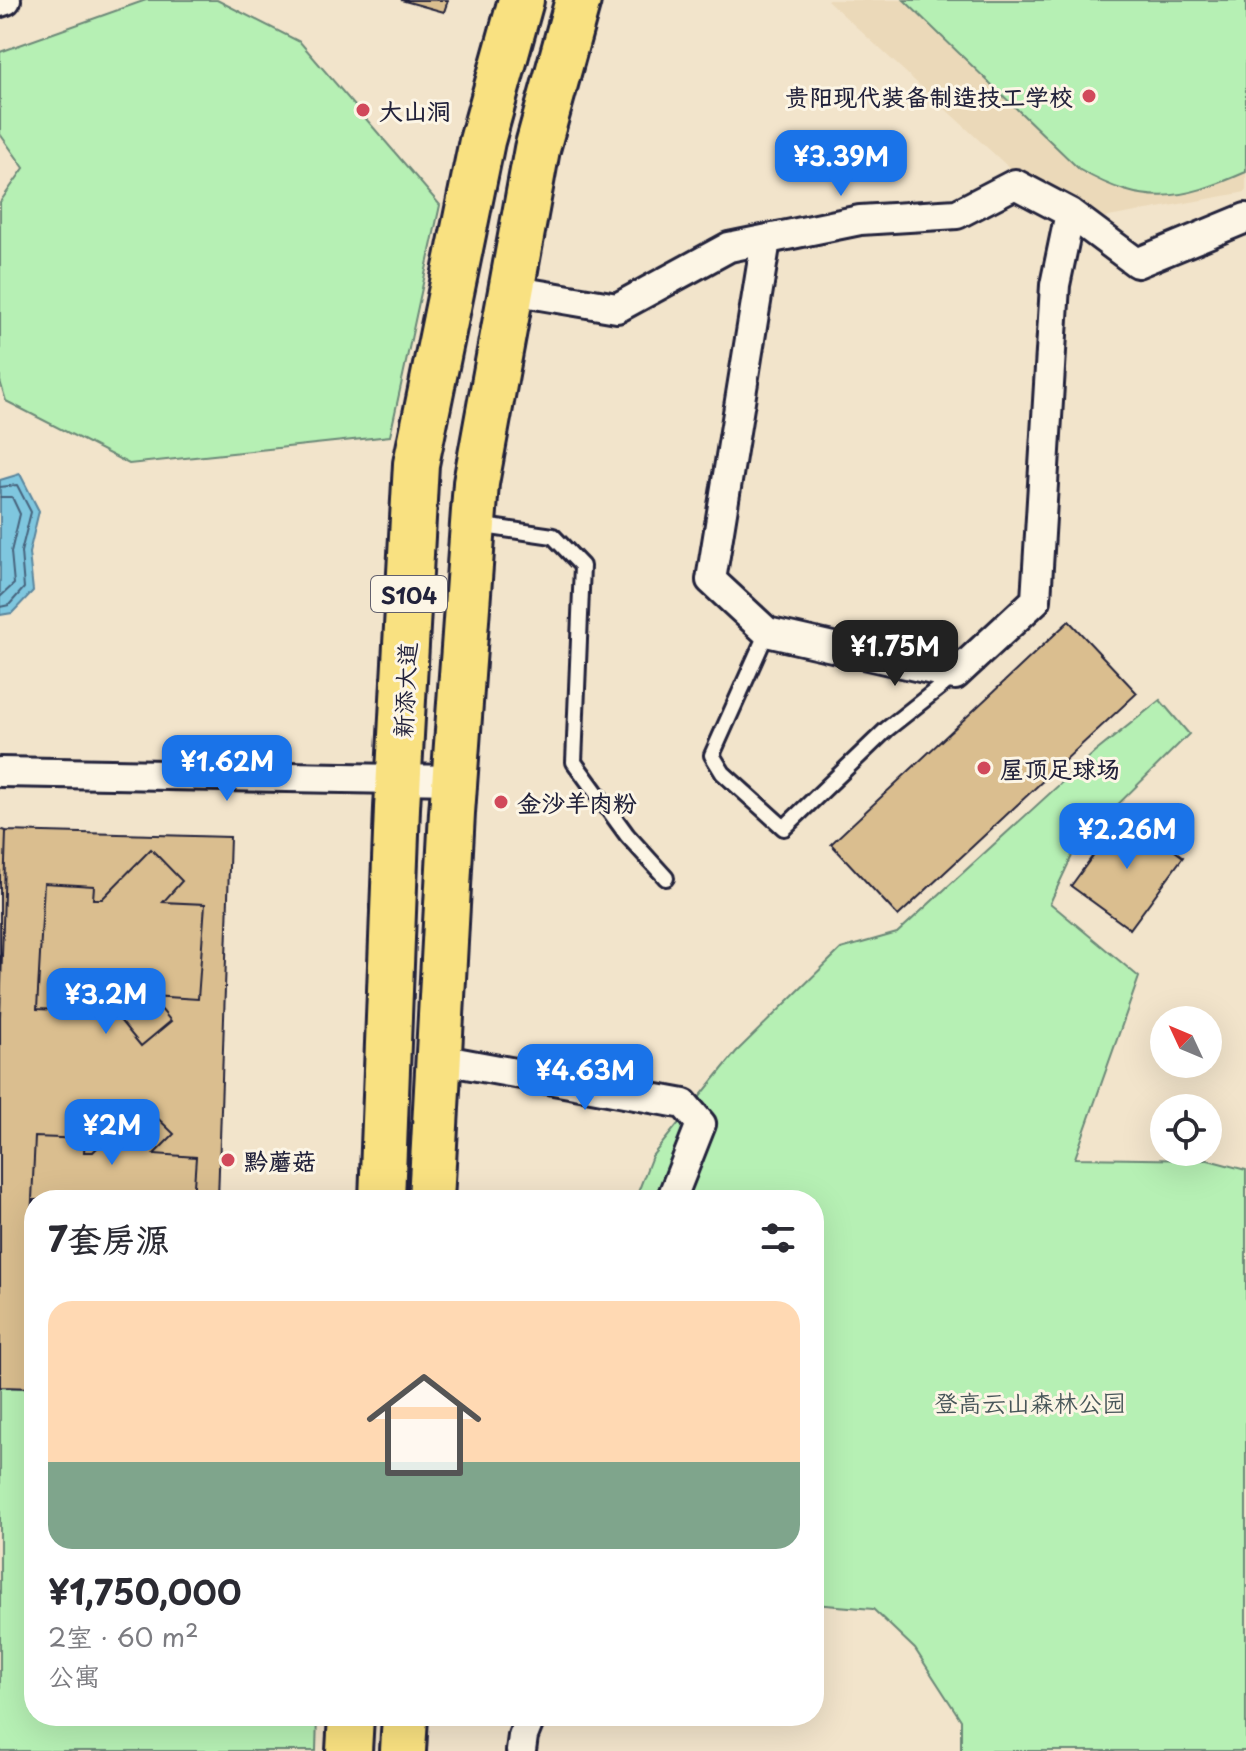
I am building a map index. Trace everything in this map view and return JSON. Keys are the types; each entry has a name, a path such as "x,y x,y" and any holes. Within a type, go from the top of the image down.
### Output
{"main road":[{"name":"新添大道","path":"382,1190 416,464 482,141 521,0"},
{"name":"S104","path":"432,1190 454,780 476,483 537,149 578,0"},
{"path":"349,1751 350,1726"},
{"path":"403,1751 404,1726"}],"street":[{"path":"0,2 6,0"},
{"path":"511,290 617,308 729,247 860,220 957,214 1015,184 1070,213 1137,263 1246,218"},
{"path":"766,240 711,580 767,632 955,675 1036,600 1055,285 1070,213"},
{"path":"0,772 454,780"},
{"path":"439,1059 684,1104 701,1124 675,1190"},
{"path":"521,1751 527,1726"}],"lane":[{"path":"473,524 553,536 582,566 574,762 627,835 666,878"},
{"path":"767,632 712,755 723,773 784,828 887,729 955,675"}],"shaded area":[{"name":"贵阳现代装备制造技工学校","path":"827,0 1246,0 1246,192 1070,224"}],"green space":[{"path":"146,0 217,0 300,42 440,205 390,436 129,464 6,401 0,381 0,202 24,168 0,134 0,52"},
{"name":"贵阳现代装备制造技工学校","path":"904,0 1246,0 1246,172 1201,189 1163,196 1144,195 1103,182 1080,170"},
{"name":"登高云山森林公园","path":"1160,700 1189,734 1077,845 1050,903 1139,977 1075,1158 1150,1159 1150,1166 1222,1164 1246,1170 1246,1751 961,1751 961,1720 915,1649 873,1609 824,1605 824,1190 639,1190 652,1156 736,1052 841,949 897,933 1094,753"},
{"path":"0,1387 24,1388 24,1726 317,1726 316,1751 0,1751"}],"water":[{"path":"20,474 39,511 29,553 33,591 12,613 0,615 0,480"}],"building":[{"path":"401,0 448,0 444,12"},
{"name":"屋顶足球场","path":"1069,621 1137,693 898,916 831,844"},
{"path":"1124,813 1183,857 1130,929 1071,886"},
{"path":"0,829 6,831 0,1017"},
{"path":"6,831 230,837 218,1190 24,1190 24,1388 0,1387 0,1017"},
{"path":"151,849 182,881 163,902 205,904 198,999 150,996 171,1021 141,1046 98,993 86,992 84,1011 37,1009 44,883 94,886 93,899 102,899"},
{"path":"142,1103 174,1134 154,1154 196,1157 194,1190 32,1190 35,1137 85,1139 84,1152 93,1152"}],"place":[{"name":"贵阳现代装备制造技工学校","path":"1089,96"},
{"name":"大山洞","path":"363,110"},
{"name":"屋顶足球场","path":"984,768"},
{"name":"金沙羊肉粉","path":"501,802"},
{"name":"黔蘑菇","path":"228,1160"}]}
